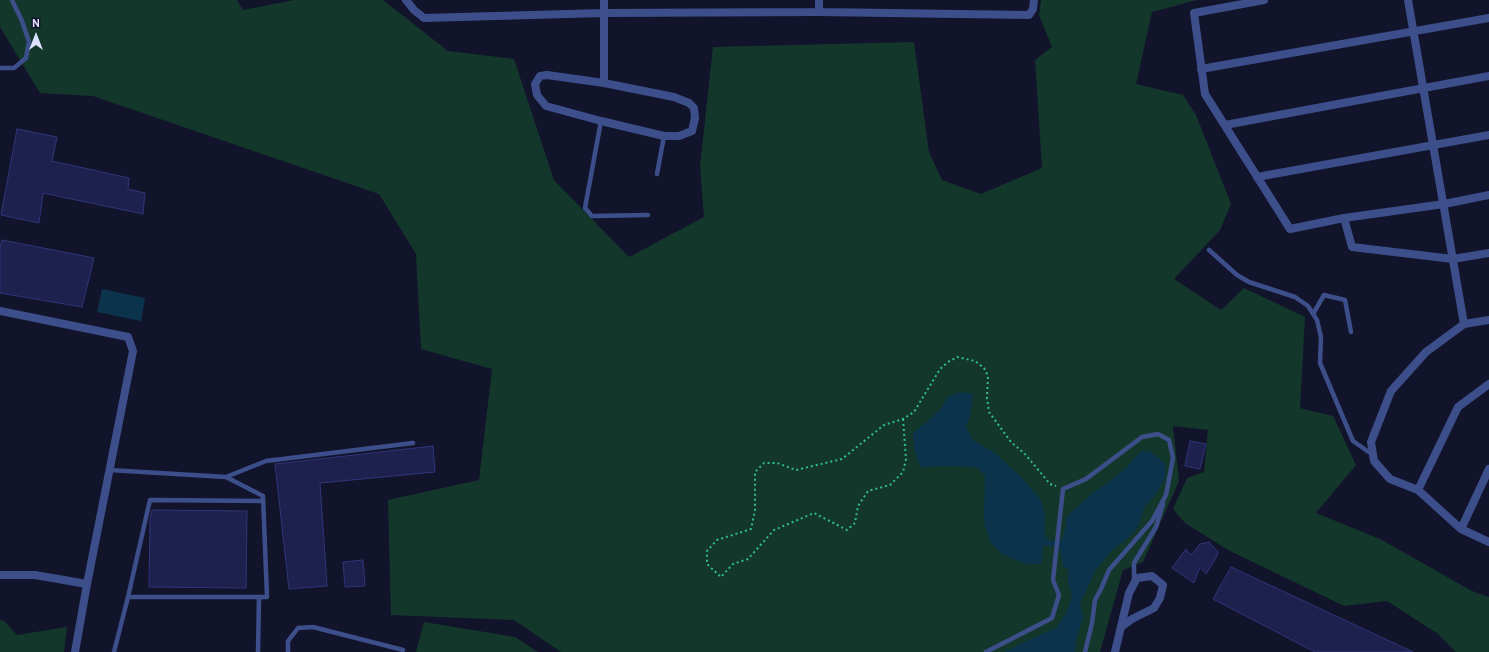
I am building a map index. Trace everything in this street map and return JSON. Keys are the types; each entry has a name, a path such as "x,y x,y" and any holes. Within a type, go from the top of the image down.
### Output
{"street":[{"path":"406,0 414,10 424,18 604,13 819,12 1029,14 1033,9 1034,0"},
{"path":"604,0 604,83"},
{"path":"819,0 819,12"},
{"path":"1264,0 1194,13 1205,94 1290,229 1344,218 1444,204 1489,195"},
{"path":"1408,0 1464,324"},
{"path":"1201,69 1489,18"},
{"path":"547,75 604,83 674,97 689,102 694,108 695,118 692,131 679,136 664,136 601,121 546,106 537,95 535,84 540,76 547,75"},
{"path":"1225,125 1489,76"},
{"path":"1257,177 1489,135"},
{"path":"1344,218 1352,247 1453,259 1489,253"},
{"path":"0,311 128,337 133,350 75,652"},
{"path":"1489,320 1464,324 1426,352 1391,392 1371,442 1374,461 1390,479 1418,490 1461,529 1489,542"},
{"path":"1418,490 1458,407 1489,384"},
{"path":"1461,529 1489,468"},
{"path":"0,575 35,575 87,584"},
{"path":"1115,652 1129,593 1137,578 1152,576 1163,585 1160,598 1154,608 1132,619 1121,627"}],"lane":[{"path":"0,68 14,68 26,58 29,42 22,21 12,0"},
{"path":"601,121 585,208 592,216 648,216"},
{"path":"657,174 664,136"},
{"path":"1210,250 1237,275 1249,282 1295,297 1308,306 1317,320 1321,337 1320,363 1353,441 1373,455"},
{"path":"1313,314 1324,295 1345,300 1351,332"},
{"path":"986,652 1052,618 1059,595 1053,580 1063,489 1086,479 1142,436 1158,434 1169,440 1173,458 1166,495 1156,527 1134,563 1134,583"},
{"path":"226,477 266,461 413,443"},
{"path":"109,470 226,477 263,496 267,597 128,597"},
{"path":"1085,652 1092,622 1095,600 1109,570 1152,520 1166,495"},
{"path":"114,652 150,500 263,501"},
{"path":"258,652 259,597"},
{"path":"288,652 288,641 298,628 313,627 403,650"}],"path":[{"path":"903,419 906,459 903,472 890,485 868,491 858,506 854,523 847,530 814,513 774,530 748,559 733,564 721,577 707,564 707,551 717,540 751,529 755,511 755,472 764,464 777,464 796,470 842,459 884,425 903,419 914,412 940,369 957,357 975,361 984,368 988,376 987,398 989,412 1010,442 1025,454 1050,484 1063,489"}],"green space":[{"path":"0,0 237,0 243,10 294,0 383,0 448,51 514,59 554,180 629,257 704,217 700,166 713,47 914,42 929,152 942,180 981,194 1042,168 1035,60 1052,47 1039,15 1041,0 1197,0 1152,12 1136,84 1183,95 1196,115 1231,204 1220,230 1174,279 1221,310 1244,288 1305,317 1300,408 1333,416 1356,465 1316,513 1380,539 1472,591 1489,597 1489,652 1456,652 1438,634 1387,601 1344,606 1228,550 1185,523 1173,509 1187,478 1204,472 1208,430 1173,426 1179,481 1143,562 1123,570 1100,652 561,652 514,620 391,615 388,500 479,480 492,369 421,349 416,254 379,194 93,96 40,93 0,27"},
{"path":"0,620 4,621 17,635 67,627 64,652 0,652"},
{"path":"424,622 515,637 538,652 416,652"}],"water":[{"path":"102,289 145,298 141,321 97,312"},
{"path":"959,392 973,394 970,416 966,427 973,440 995,453 1022,478 1041,500 1045,517 1045,536 1050,541 1062,540 1066,525 1066,517 1095,491 1126,468 1141,451 1152,452 1165,464 1166,476 1154,497 1144,508 1137,529 1126,540 1111,551 1094,573 1080,602 1083,618 1076,640 1075,652 1004,652 1057,627 1067,611 1072,596 1068,582 1068,570 1063,565 1060,548 1044,545 1041,564 1028,564 1002,554 990,541 985,526 985,475 976,467 920,467 914,448 913,433 939,411 948,397"}],"building":[{"path":"17,129 57,137 52,161 129,178 128,189 145,193 143,214 43,193 39,223 1,215"},
{"path":"2,240 94,258 82,307 0,293 0,247"},
{"path":"1190,441 1206,444 1200,469 1185,466"},
{"path":"433,446 435,472 320,483 327,586 289,589 275,464"},
{"path":"152,510 247,511 246,588 149,587 150,519"},
{"path":"1209,542 1218,552 1217,556 1206,574 1200,567 1194,583 1172,568 1186,549 1191,555 1200,544"},
{"path":"363,560 365,586 345,587 343,562"},
{"path":"1231,567 1413,652 1315,652 1213,599"}]}
